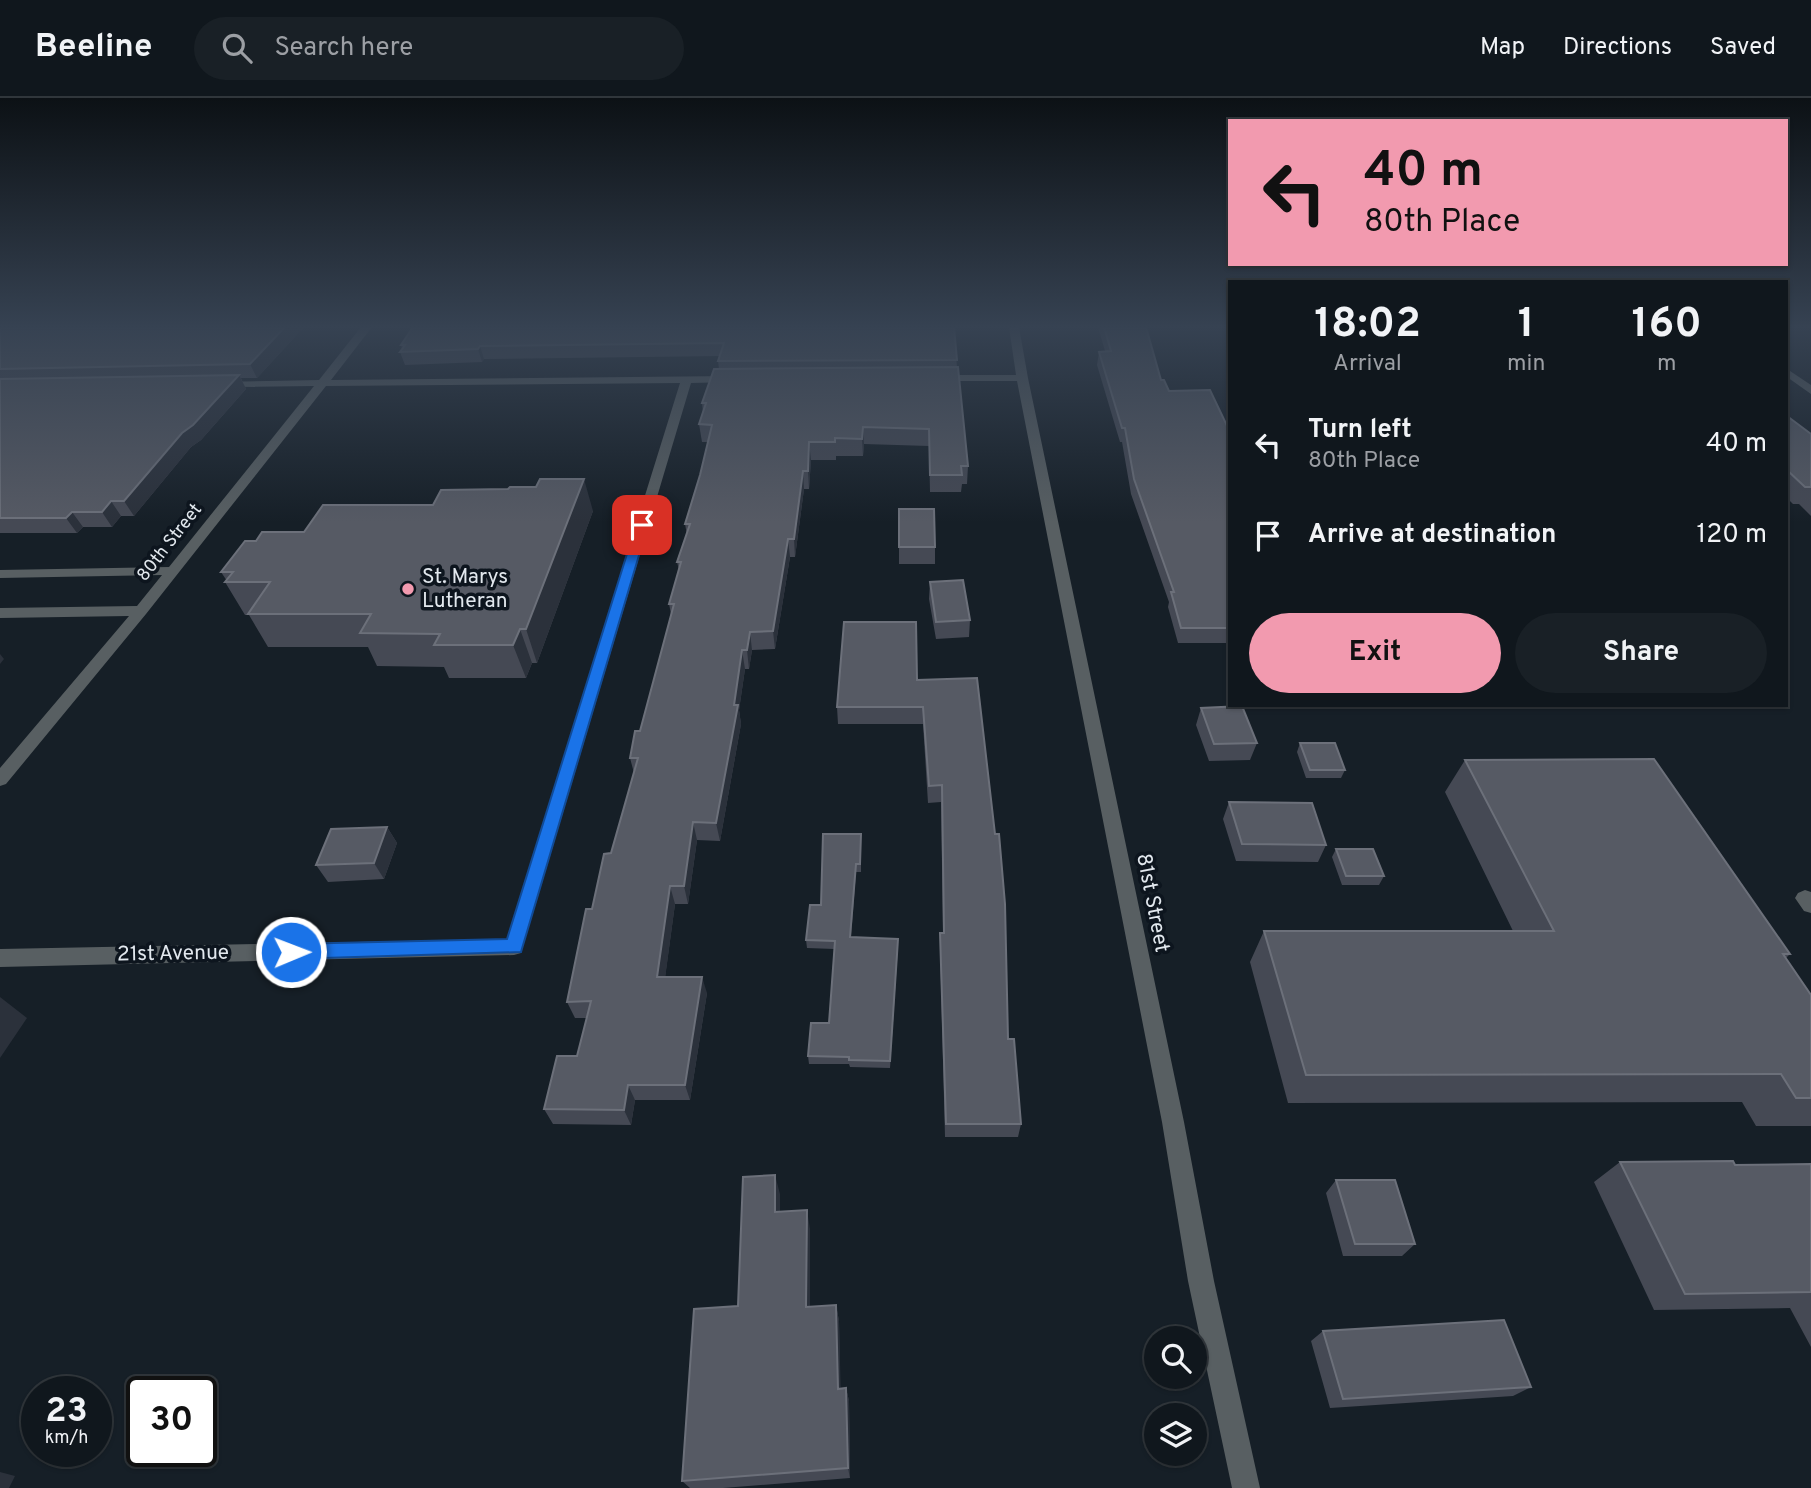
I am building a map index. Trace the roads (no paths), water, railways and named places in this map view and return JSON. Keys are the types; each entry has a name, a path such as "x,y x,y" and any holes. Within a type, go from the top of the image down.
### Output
{"street":[{"name":"80th Street","path":"0,780 141,611 315,392"},
{"name":"21st Avenue","path":"0,958 514,947 682,392"},
{"name":"81st Street","path":"1025,392 1171,1109 1197,1259 1246,1488"},
{"path":"0,574 172,572"},
{"path":"0,613 141,611"}],"place":[{"name":"St. Marys Lutheran","path":"408,589"}]}
